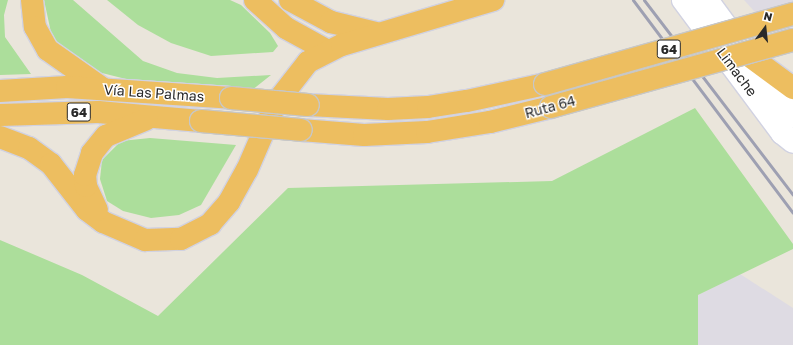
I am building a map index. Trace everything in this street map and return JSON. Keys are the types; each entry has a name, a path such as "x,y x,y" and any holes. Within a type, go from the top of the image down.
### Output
{"highway":[{"path":"32,0 35,26 48,50 103,89"},
{"path":"255,0 286,28 326,50"},
{"path":"290,0 331,22 380,34"},
{"path":"0,137 40,155 60,173 87,210 111,226 134,237 156,242 180,240 210,224 238,187 276,103 299,70 326,50 493,0"},
{"name":"Ruta 64","path":"308,105 388,109 428,107 467,101 545,84 793,14"},
{"path":"286,28 299,70"},
{"name":"Ruta 64","path":"301,130 364,134 427,132 490,122 551,108 793,40"},
{"path":"744,52 793,88"},
{"name":"Vía Las Palmas","path":"0,91 103,89 308,105"},
{"name":"Vía Las Palmas","path":"0,115 68,112 157,117 301,130"},
{"path":"111,226 95,207 88,192 86,175 92,153 102,140 116,130 157,117"}],"main road":[{"name":"Limache","path":"683,0 782,133 793,142"},
{"name":"Limache","path":"707,0 793,117"}],"shaded area":[{"path":"744,0 793,0 793,54"},
{"path":"740,274 793,308 793,345 698,345 698,295"}],"green space":[{"path":"0,0 8,0 4,15 5,37 31,74 0,75"},
{"path":"44,0 73,0 143,61 177,73 217,78 271,75 252,90 146,84 94,71 64,54 52,37"},
{"path":"107,0 230,0 241,5 270,33 278,46 273,52 211,56 171,43 138,25"},
{"path":"695,108 793,244 793,249 698,295 698,345 0,345 0,240 82,275 158,316 288,188 552,181"},
{"path":"150,138 236,145 201,205 179,215 151,218 123,211 107,201 100,179 102,160 121,141"}],"railway":[{"path":"633,0 793,213"},
{"path":"644,0 793,195"}]}
